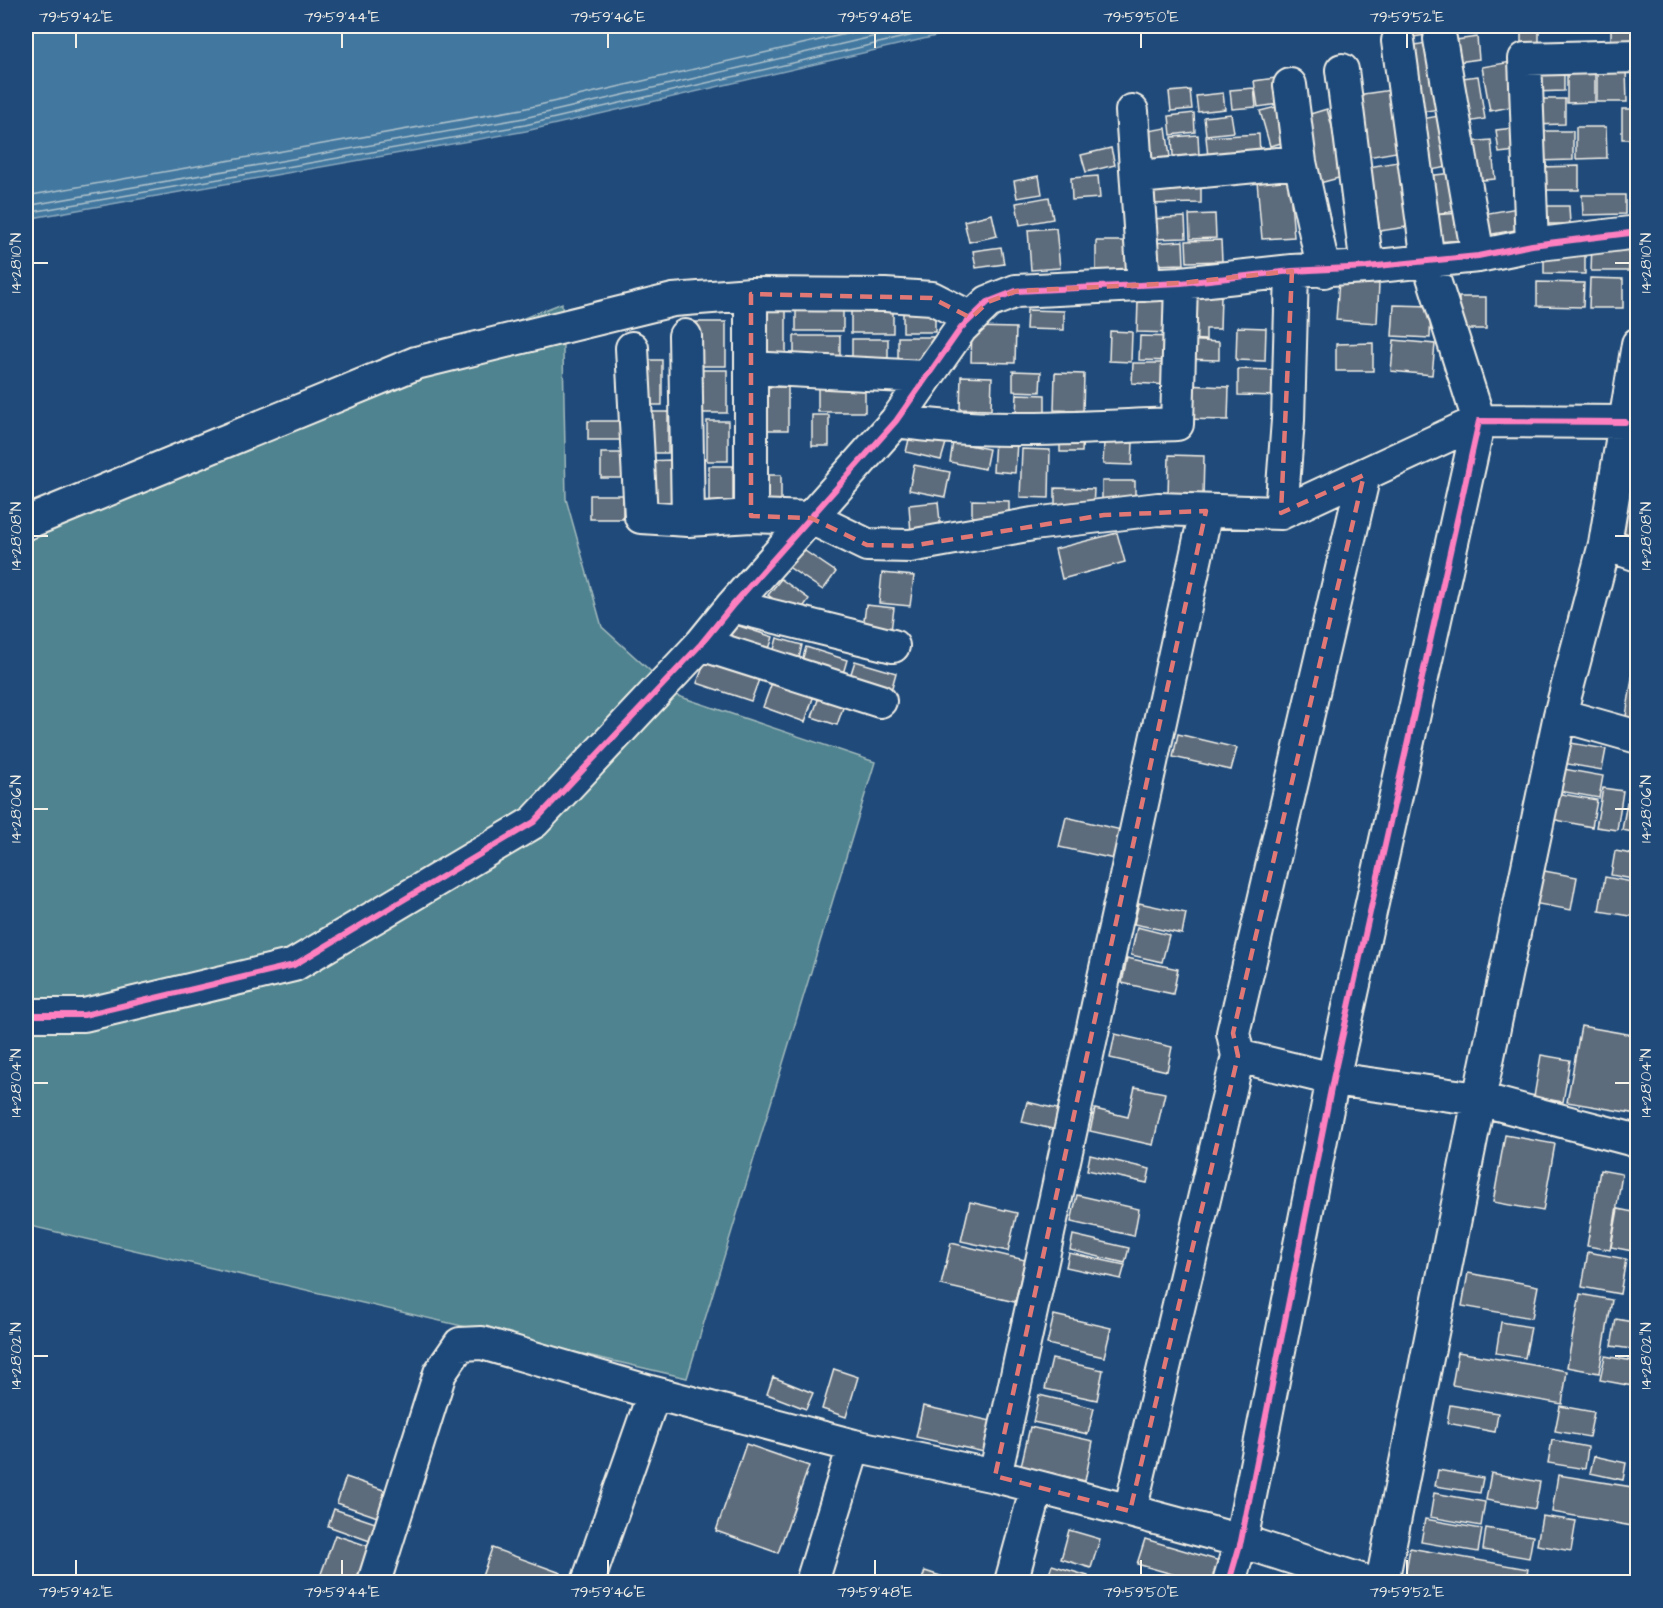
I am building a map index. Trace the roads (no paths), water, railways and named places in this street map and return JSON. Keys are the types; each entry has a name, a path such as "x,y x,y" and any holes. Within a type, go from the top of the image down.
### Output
{"street":[{"path":"1440,39 1478,256"},
{"path":"1229,1582 1241,1541 1334,1079 1479,421 1428,261 1398,41"},
{"path":"1532,245 1525,58 1638,56"},
{"path":"1342,70 1366,267"},
{"path":"1290,85 1300,162 1324,270"},
{"path":"1132,111 1144,285"},
{"path":"1138,177 1300,162"},
{"path":"26,1015 84,1015 294,965 534,822 701,644 896,421 924,377 961,328 988,303 1016,291 1181,283 1292,270 1366,267 1478,256 1532,245 1638,232"},
{"path":"1281,513 1288,420 1292,270"},
{"path":"896,421 1007,428 1177,424 1181,283"},
{"path":"26,522 416,363 673,300 751,294 885,295 932,298 971,318"},
{"path":"751,294 751,516"},
{"path":"686,336 688,520"},
{"path":"1382,1582 1479,1099 1560,715 1605,543 1638,344"},
{"path":"632,348 641,518 688,520 751,516 811,518 867,544 910,546 1034,524 1158,509 1281,513 1479,421 1625,422"},
{"path":"751,368 924,377"},
{"path":"1130,1511 1238,1056 1233,1033 1364,475"},
{"path":"995,1476 1206,511"},
{"path":"1605,543 1638,555"},
{"path":"732,606 894,646"},
{"path":"701,644 880,701"},
{"path":"1560,715 1638,737"},
{"path":"1238,1056 1334,1079 1479,1099 1638,1141"},
{"path":"374,1582 440,1373 460,1344 482,1343 654,1393 854,1446 995,1476 1130,1511 1241,1541 1367,1582"},
{"path":"588,1582 654,1393"},
{"path":"812,1582 854,1446"},
{"path":"1011,1582 1037,1487"}],"water":[{"path":"26,26 979,26 526,131 26,219"}]}
